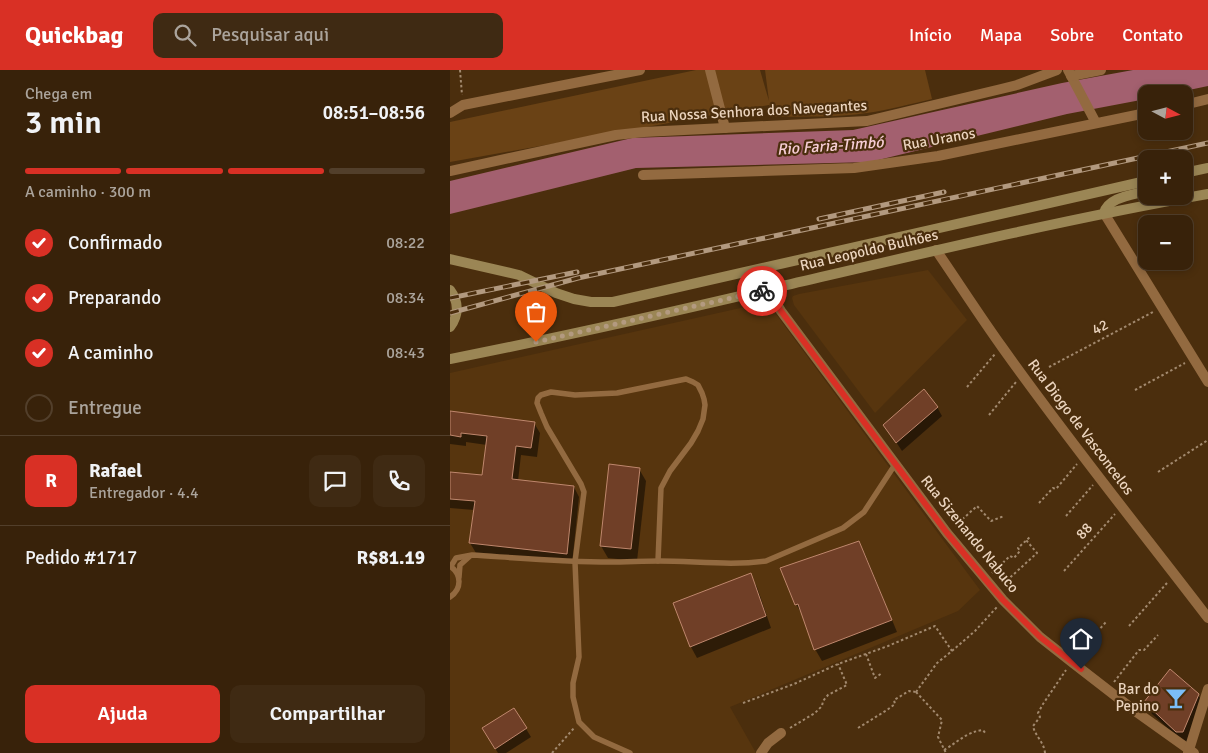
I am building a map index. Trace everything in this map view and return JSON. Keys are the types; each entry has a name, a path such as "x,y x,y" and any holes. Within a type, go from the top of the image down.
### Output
{"main road":[{"path":"1193,172 1208,168"},
{"name":"Rua Leopoldo Bulhões","path":"450,259 519,275 556,293 574,299 591,302 614,302 1138,183"},
{"path":"1104,213 1108,205 1138,193"},
{"name":"Rua Leopoldo Bulhões","path":"450,359 568,335 1104,213 1208,194"},
{"path":"450,290 455,296 457,308 454,322 450,327"}],"street":[{"path":"450,113 462,105 640,70"},
{"path":"710,70 725,128"},
{"name":"Rua Nossa Senhora dos Navegantes","path":"450,171 616,135 867,120 1017,85 1057,70"},
{"path":"1096,123 1071,76 1102,70"},
{"path":"1193,103 1208,99"},
{"name":"Rua Uranos","path":"643,174 854,168 938,156 1138,115"},
{"path":"1104,213 1208,382"},
{"name":"Rua Diogo de Vasconcelos","path":"936,250 1022,374 1208,618"},
{"name":"Rua Sizenando Nabuco","path":"768,290 781,311 947,533 999,596 1040,637 1190,752"},
{"path":"1190,752 1208,689"},
{"path":"762,753 768,743 781,733"}],"lane":[{"path":"630,753 594,737 579,722 573,696 573,683 579,657 575,562 584,492 547,427 537,404 538,398 545,393 574,395 617,393 686,379 698,386 705,405 703,419 691,443 670,471 661,488 658,561"},
{"path":"459,579 458,574 451,566 456,558 472,555 575,562 658,561 740,563 766,561 843,528 854,521 864,512 896,464"},
{"path":"450,596 457,590 459,585 460,566 472,555"}],"path":[{"path":"460,70 462,105"},
{"name":"42","path":"1048,367 1162,307"},
{"path":"967,387 1002,346"},
{"path":"1135,390 1193,358"},
{"path":"989,415 1022,374"},
{"path":"1158,472 1208,440"},
{"path":"1039,503 1053,488 1056,489 1083,456"},
{"path":"1066,516 1100,478"},
{"path":"947,533 977,506 991,521 1004,516"},
{"name":"88","path":"1064,571 1122,506"},
{"path":"985,579 1010,556 1014,558 1020,551 1018,548 1031,536"},
{"path":"916,692 937,663 975,631 999,596 1037,552 1026,540"},
{"path":"1130,626 1174,575"},
{"path":"1045,753 1045,748 1032,726 1040,716 1038,713 1072,662 1106,622"},
{"path":"743,704 935,626 952,651"},
{"path":"1108,690 1139,650 1144,650 1158,635"},
{"path":"866,654 875,678 882,673"},
{"path":"781,733 815,713 822,706 828,694 847,685 838,664"},
{"path":"858,728 895,704 894,700 909,691 916,692 942,720 938,736 946,753"},
{"path":"552,753 579,722"},
{"path":"944,750 963,736 976,730 983,730 986,734"}],"shaded area":[{"path":"696,70 760,70 769,101 765,70 925,70 932,99 875,112 831,116 771,117 769,105 450,162 450,122"},
{"path":"928,270 967,320 875,413 794,305 792,298 799,294"},
{"path":"767,302 980,590 958,611 730,707 756,753 450,753 450,373"}],"water":[{"name":"Rio Faria-Timbó","path":"1133,70 1208,70 1208,86 1193,89 1193,85 1138,85 1138,101 1067,114 870,162 636,168 450,214 450,181 632,138 853,130 1062,83"}],"building":[{"path":"924,389 938,407 896,443 883,425"},
{"path":"450,411 535,422 531,448 516,446 512,479 574,486 567,554 469,543 475,501 450,499 450,472 482,475 487,436 461,433 461,437 450,435"},
{"path":"609,464 640,468 631,549 600,546"},
{"path":"859,541 892,620 814,650 798,604 795,605 780,568"},
{"path":"751,573 766,616 690,647 673,603"},
{"path":"1170,669 1199,694 1183,732 1176,732 1144,702"},
{"path":"514,708 527,728 495,749 482,728"}],"railway":[{"path":"450,313 578,278 1208,143"},
{"path":"819,219 944,192"},
{"path":"450,298 577,272"}],"way so far":[{"path":"536,342 762,291"}],"place":[{"name":"Bar do Pepino","path":"1176,698"}],"route":[{"path":"762,291 768,290 781,311 947,533 985,579 1040,637 1081,669"}]}
